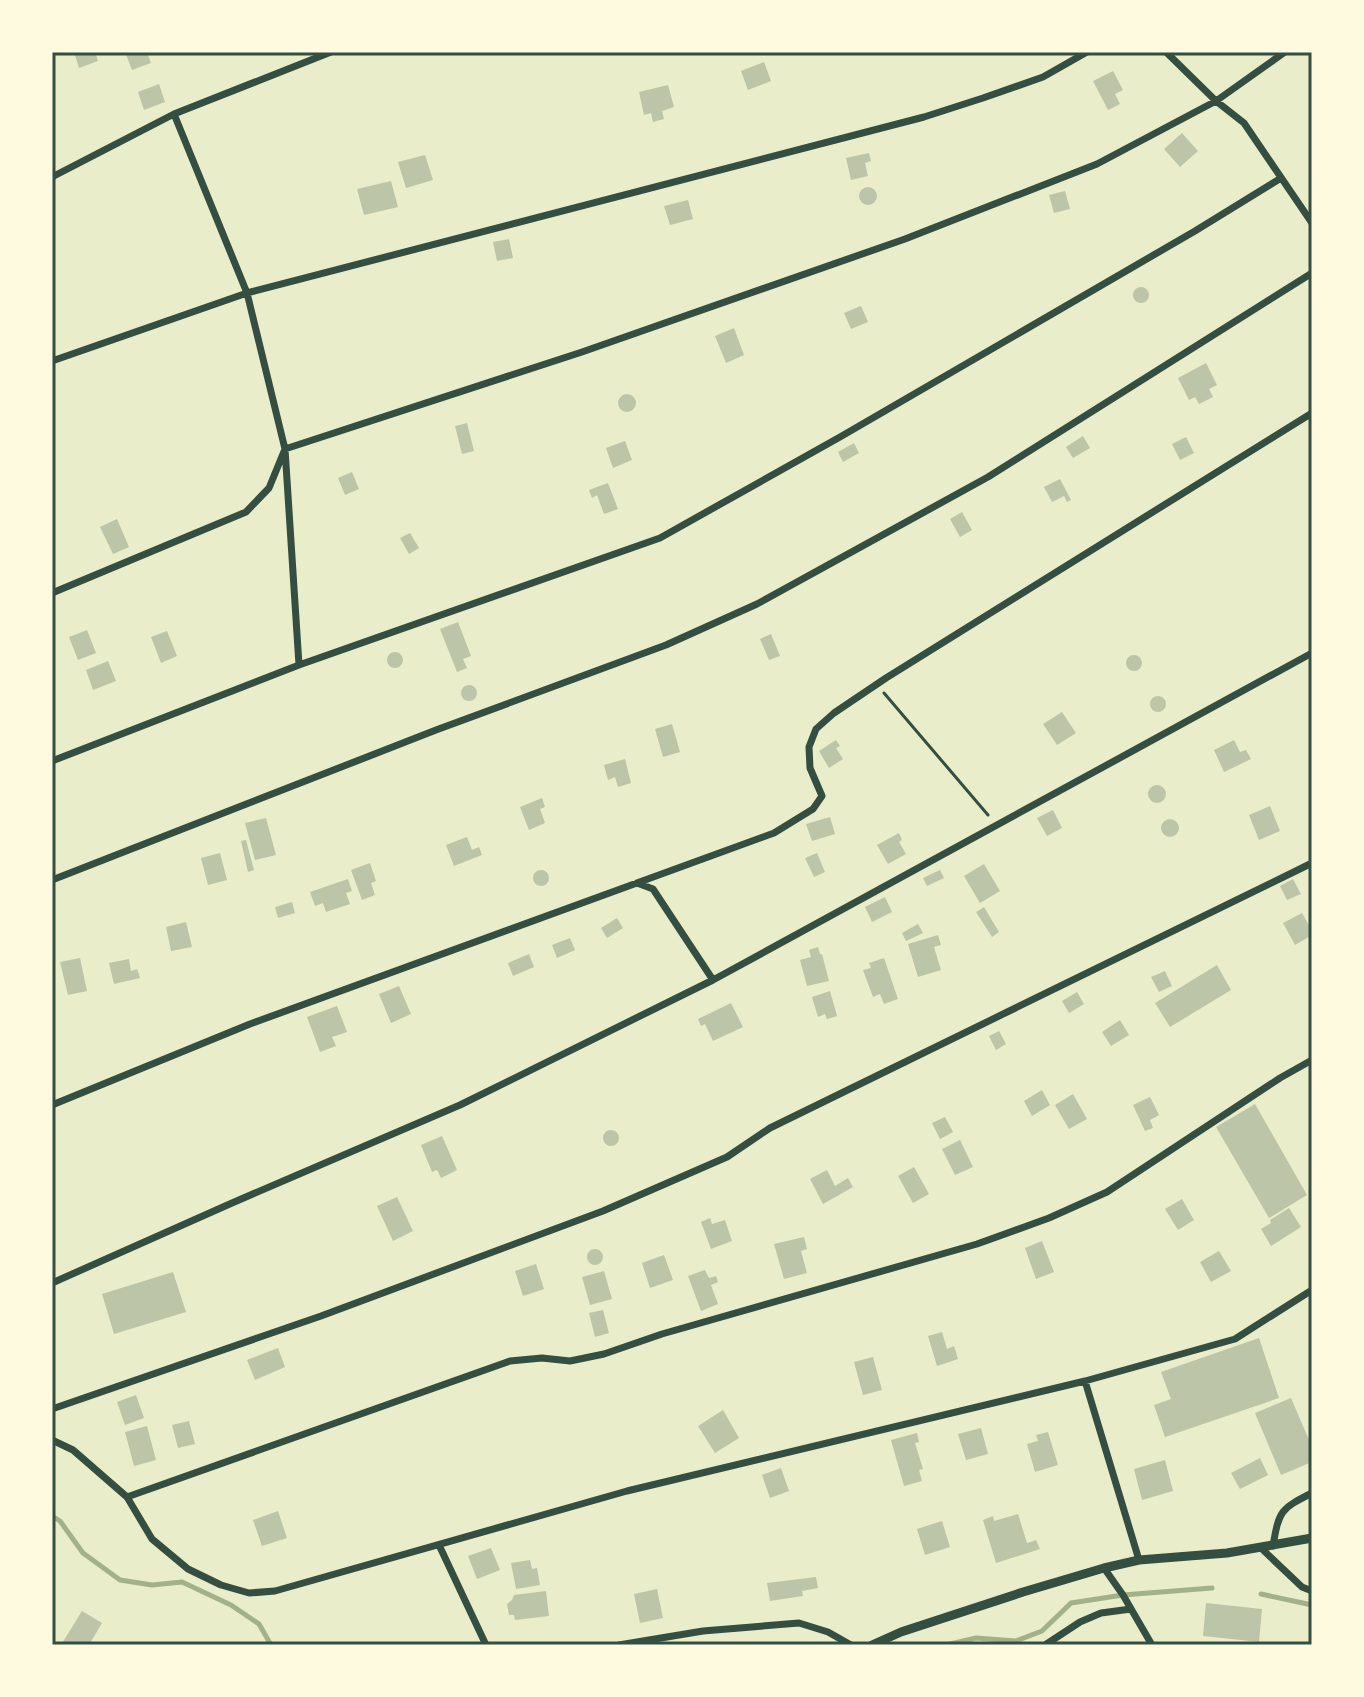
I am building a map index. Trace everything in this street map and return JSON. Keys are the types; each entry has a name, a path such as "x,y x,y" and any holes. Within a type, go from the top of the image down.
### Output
{"street":[{"path":"52,177 174,114 331,52"},
{"path":"52,361 247,293 924,117 1043,77 1087,52"},
{"path":"1166,52 1216,101 1244,123 1312,223"},
{"path":"52,593 246,512 269,488 285,449 582,352 905,239 1097,164 1216,101 1285,52"},
{"path":"174,114 247,293 285,449 299,665"},
{"path":"52,761 299,665 660,538 840,437 1281,178"},
{"path":"52,880 436,730 666,645 757,604 988,477 1312,273"},
{"path":"52,1105 250,1024 774,833 813,809 822,796 810,768 809,747 816,729 834,713 1312,413"},
{"path":"52,1283 460,1105 713,980 1312,654"},
{"path":"52,1409 321,1316 603,1211 727,1157 770,1128 1312,863"},
{"path":"637,883 653,889 713,980"},
{"path":"127,1497 510,1361 542,1358 570,1361 604,1354 662,1334 977,1244 1049,1218 1107,1192 1312,1060"},
{"path":"52,1440 73,1450 127,1497 152,1539 188,1569 221,1585 249,1593 275,1591 627,1491 1085,1381 1235,1339 1312,1290"},
{"path":"1085,1381 1139,1560"},
{"path":"1273,1546 1278,1517 1290,1504 1312,1493"},
{"path":"872,1645 901,1632 1104,1568 1139,1560 1261,1548 1312,1538"},
{"path":"439,1545 486,1645"},
{"path":"1261,1548 1302,1587 1312,1591"},
{"path":"1104,1568 1152,1645"},
{"path":"1045,1645 1080,1622 1101,1613 1131,1609"},
{"path":"619,1645 703,1631 799,1623 828,1632 851,1645"}],"path":[{"path":"876,685 997,825"}],"building":[{"path":"74,52 95,52 98,61 79,68"},
{"path":"125,52 147,52 151,63 132,70"},
{"path":"764,62 771,81 748,90 741,71"},
{"path":"1113,71 1123,90 1115,94 1120,104 1108,110 1093,81"},
{"path":"159,84 165,102 144,110 138,92"},
{"path":"668,85 674,107 662,111 664,119 653,122 651,113 644,115 639,92"},
{"path":"1182,133 1198,151 1180,167 1164,149"},
{"path":"869,153 871,161 865,163 868,176 851,180 846,158"},
{"path":"425,155 433,180 406,188 398,162"},
{"path":"391,181 398,207 364,215 357,189"},
{"path":"864,187 872,187 877,196 875,203 864,205 859,200 859,192"},
{"path":"1065,191 1070,209 1054,213 1049,195"},
{"path":"688,200 693,219 670,225 664,206"},
{"path":"509,239 513,258 497,261 493,242"},
{"path":"1138,287 1144,287 1149,295 1147,301 1138,303 1133,298 1133,292"},
{"path":"861,306 868,322 851,329 844,313"},
{"path":"734,328 744,355 726,363 715,336"},
{"path":"1206,363 1217,385 1209,389 1213,397 1199,404 1195,397 1189,400 1178,378"},
{"path":"627,394 636,403 627,412 618,403"},
{"path":"467,423 474,451 462,454 455,426"},
{"path":"1083,436 1090,448 1073,458 1066,447"},
{"path":"1186,437 1194,453 1180,460 1172,444"},
{"path":"625,441 632,460 613,468 606,448"},
{"path":"854,443 859,453 843,462 838,452"},
{"path":"352,472 359,489 345,495 338,478"},
{"path":"1060,479 1071,500 1067,502 1064,496 1052,502 1044,487"},
{"path":"608,483 618,509 604,514 597,495 592,498 589,490"},
{"path":"962,512 972,530 960,537 950,519"},
{"path":"117,519 129,547 113,554 100,527"},
{"path":"410,533 419,548 409,554 400,538"},
{"path":"458,622 471,656 463,659 467,668 457,672 440,629"},
{"path":"87,630 96,653 78,660 69,637"},
{"path":"167,631 177,656 161,663 151,637"},
{"path":"771,634 780,656 769,660 760,639"},
{"path":"395,652 401,654 401,666 395,668 389,666 387,660 389,654"},
{"path":"1134,655 1142,663 1134,671 1126,663"},
{"path":"108,661 116,681 93,690 86,670"},
{"path":"469,685 477,693 469,701 461,693"},
{"path":"1158,696 1166,704 1158,712 1150,704"},
{"path":"1062,712 1076,733 1057,745 1043,724"},
{"path":"672,724 680,752 663,757 655,729"},
{"path":"836,740 840,746 836,748 843,759 829,768 819,751"},
{"path":"1234,740 1240,752 1246,750 1251,759 1224,772 1214,750"},
{"path":"625,759 631,783 618,787 615,777 608,780 604,765"},
{"path":"1157,785 1166,794 1157,803 1148,794"},
{"path":"542,798 545,807 540,809 545,823 529,830 520,807"},
{"path":"1270,806 1280,831 1259,840 1249,815"},
{"path":"1053,810 1062,828 1047,836 1037,818"},
{"path":"830,817 835,834 812,841 806,824"},
{"path":"266,818 276,855 255,860 245,823"},
{"path":"1170,819 1179,828 1170,837 1161,828"},
{"path":"899,833 902,840 899,842 906,854 888,864 877,845"},
{"path":"467,837 472,850 479,847 482,855 454,866 446,845"},
{"path":"246,840 254,870 248,872 241,841"},
{"path":"220,853 227,880 208,885 201,858"},
{"path":"817,853 825,872 814,877 805,858"},
{"path":"370,863 376,881 371,883 375,895 362,900 351,870"},
{"path":"984,864 1000,891 980,903 964,876"},
{"path":"541,870 547,872 547,884 541,886 535,884 533,878 535,872"},
{"path":"940,870 944,878 927,886 923,878"},
{"path":"348,879 352,891 346,893 350,904 326,912 323,903 315,906 310,892"},
{"path":"1293,879 1301,894 1287,900 1280,886"},
{"path":"885,897 892,912 872,922 865,907"},
{"path":"292,902 295,913 278,918 275,907"},
{"path":"984,907 999,932 992,937 976,912"},
{"path":"1302,913 1312,935 1295,945 1283,923"},
{"path":"617,918 623,928 607,938 601,928"},
{"path":"186,922 192,947 171,951 166,927"},
{"path":"918,924 923,933 906,941 902,933"},
{"path":"938,935 941,945 934,947 941,970 918,977 908,944"},
{"path":"570,938 575,950 557,958 552,945"},
{"path":"818,947 829,981 807,986 800,960 811,957 809,950"},
{"path":"529,954 534,967 513,976 508,963"},
{"path":"80,958 87,991 68,995 60,962"},
{"path":"884,958 898,999 884,1004 880,994 873,997 863,970 871,968 869,963"},
{"path":"129,959 131,971 137,969 140,978 114,984 109,963"},
{"path":"1217,965 1231,990 1170,1027 1155,1003"},
{"path":"1165,971 1172,986 1159,992 1151,977"},
{"path":"399,986 411,1014 391,1023 379,994"},
{"path":"830,991 837,1016 827,1019 825,1014 818,1017 812,997"},
{"path":"1077,992 1084,1004 1069,1013 1062,1001"},
{"path":"731,1003 743,1027 713,1041 705,1024 701,1026 698,1019"},
{"path":"337,1006 347,1032 332,1037 336,1046 320,1052 307,1017"},
{"path":"1120,1020 1129,1035 1111,1046 1102,1032"},
{"path":"999,1031 1006,1044 996,1050 989,1036"},
{"path":"1042,1090 1050,1105 1032,1116 1024,1101"},
{"path":"1073,1094 1087,1119 1069,1129 1055,1105"},
{"path":"1150,1097 1159,1115 1150,1120 1153,1128 1145,1131 1133,1105"},
{"path":"1255,1104 1307,1195 1269,1218 1216,1127"},
{"path":"945,1117 953,1132 940,1139 932,1123"},
{"path":"611,1130 619,1138 611,1146 603,1138"},
{"path":"442,1136 457,1170 441,1178 437,1170 432,1172 421,1145"},
{"path":"960,1140 973,1167 955,1175 942,1149"},
{"path":"914,1167 929,1194 913,1203 898,1176"},
{"path":"827,1170 835,1186 848,1178 853,1187 823,1204 810,1179"},
{"path":"397,1197 413,1231 393,1241 377,1206"},
{"path":"1182,1199 1194,1220 1178,1230 1165,1209"},
{"path":"1289,1208 1301,1227 1271,1246 1261,1229"},
{"path":"710,1218 712,1224 725,1220 732,1241 711,1249 701,1222"},
{"path":"804,1237 807,1249 801,1251 807,1273 784,1279 774,1244"},
{"path":"1042,1241 1054,1272 1036,1279 1025,1248"},
{"path":"595,1249 601,1251 601,1263 595,1265 589,1263 587,1257 589,1251"},
{"path":"1219,1251 1231,1271 1211,1282 1200,1262"},
{"path":"664,1255 673,1280 650,1288 642,1263"},
{"path":"536,1264 544,1289 523,1296 515,1271"},
{"path":"705,1270 709,1278 716,1276 718,1282 711,1285 718,1304 701,1311 688,1276"},
{"path":"604,1271 612,1299 590,1305 582,1277"},
{"path":"173,1272 186,1312 114,1334 102,1294"},
{"path":"603,1310 609,1333 595,1337 589,1313"},
{"path":"942,1332 947,1349 954,1346 958,1359 937,1366 928,1336"},
{"path":"1259,1338 1279,1398 1165,1437 1154,1405 1171,1399 1161,1372"},
{"path":"278,1348 285,1367 255,1380 247,1360"},
{"path":"873,1357 882,1390 863,1395 854,1362"},
{"path":"136,1395 144,1418 125,1425 117,1402"},
{"path":"1291,1398 1312,1447 1312,1462 1281,1475 1255,1413"},
{"path":"723,1410 739,1438 715,1453 698,1426"},
{"path":"189,1421 195,1444 178,1448 172,1425"},
{"path":"147,1426 156,1460 134,1466 125,1432"},
{"path":"981,1428 988,1454 966,1460 958,1434"},
{"path":"1048,1432 1058,1465 1035,1472 1027,1444 1038,1441 1036,1435"},
{"path":"917,1433 919,1442 915,1443 923,1469 919,1470 922,1481 904,1486 891,1440"},
{"path":"1260,1458 1268,1475 1240,1489 1231,1473"},
{"path":"1165,1460 1173,1491 1142,1500 1134,1469"},
{"path":"781,1468 789,1491 770,1498 762,1475"},
{"path":"278,1511 287,1538 262,1546 253,1520"},
{"path":"1018,1514 1027,1543 1036,1540 1040,1549 996,1563 983,1520 993,1516 994,1521"},
{"path":"942,1521 950,1547 925,1555 917,1529"},
{"path":"491,1548 500,1570 477,1579 468,1556"},
{"path":"530,1560 532,1569 537,1568 540,1585 516,1589 511,1563"},
{"path":"816,1577 818,1588 802,1591 803,1596 770,1601 767,1583"},
{"path":"657,1589 663,1618 640,1623 634,1594"},
{"path":"546,1591 549,1616 515,1620 514,1615 509,1615 507,1604 514,1595"},
{"path":"1206,1603 1262,1609 1259,1642 1203,1636"},
{"path":"82,1611 102,1623 89,1645 61,1645"}],"waterway":[{"path":"52,1516 60,1521 83,1553 120,1580 152,1585 182,1582 231,1605 259,1624 271,1645"},
{"path":"946,1645 976,1638 1016,1641 1042,1631 1071,1603 1123,1595 1212,1588"},
{"path":"1261,1594 1312,1605"}]}
